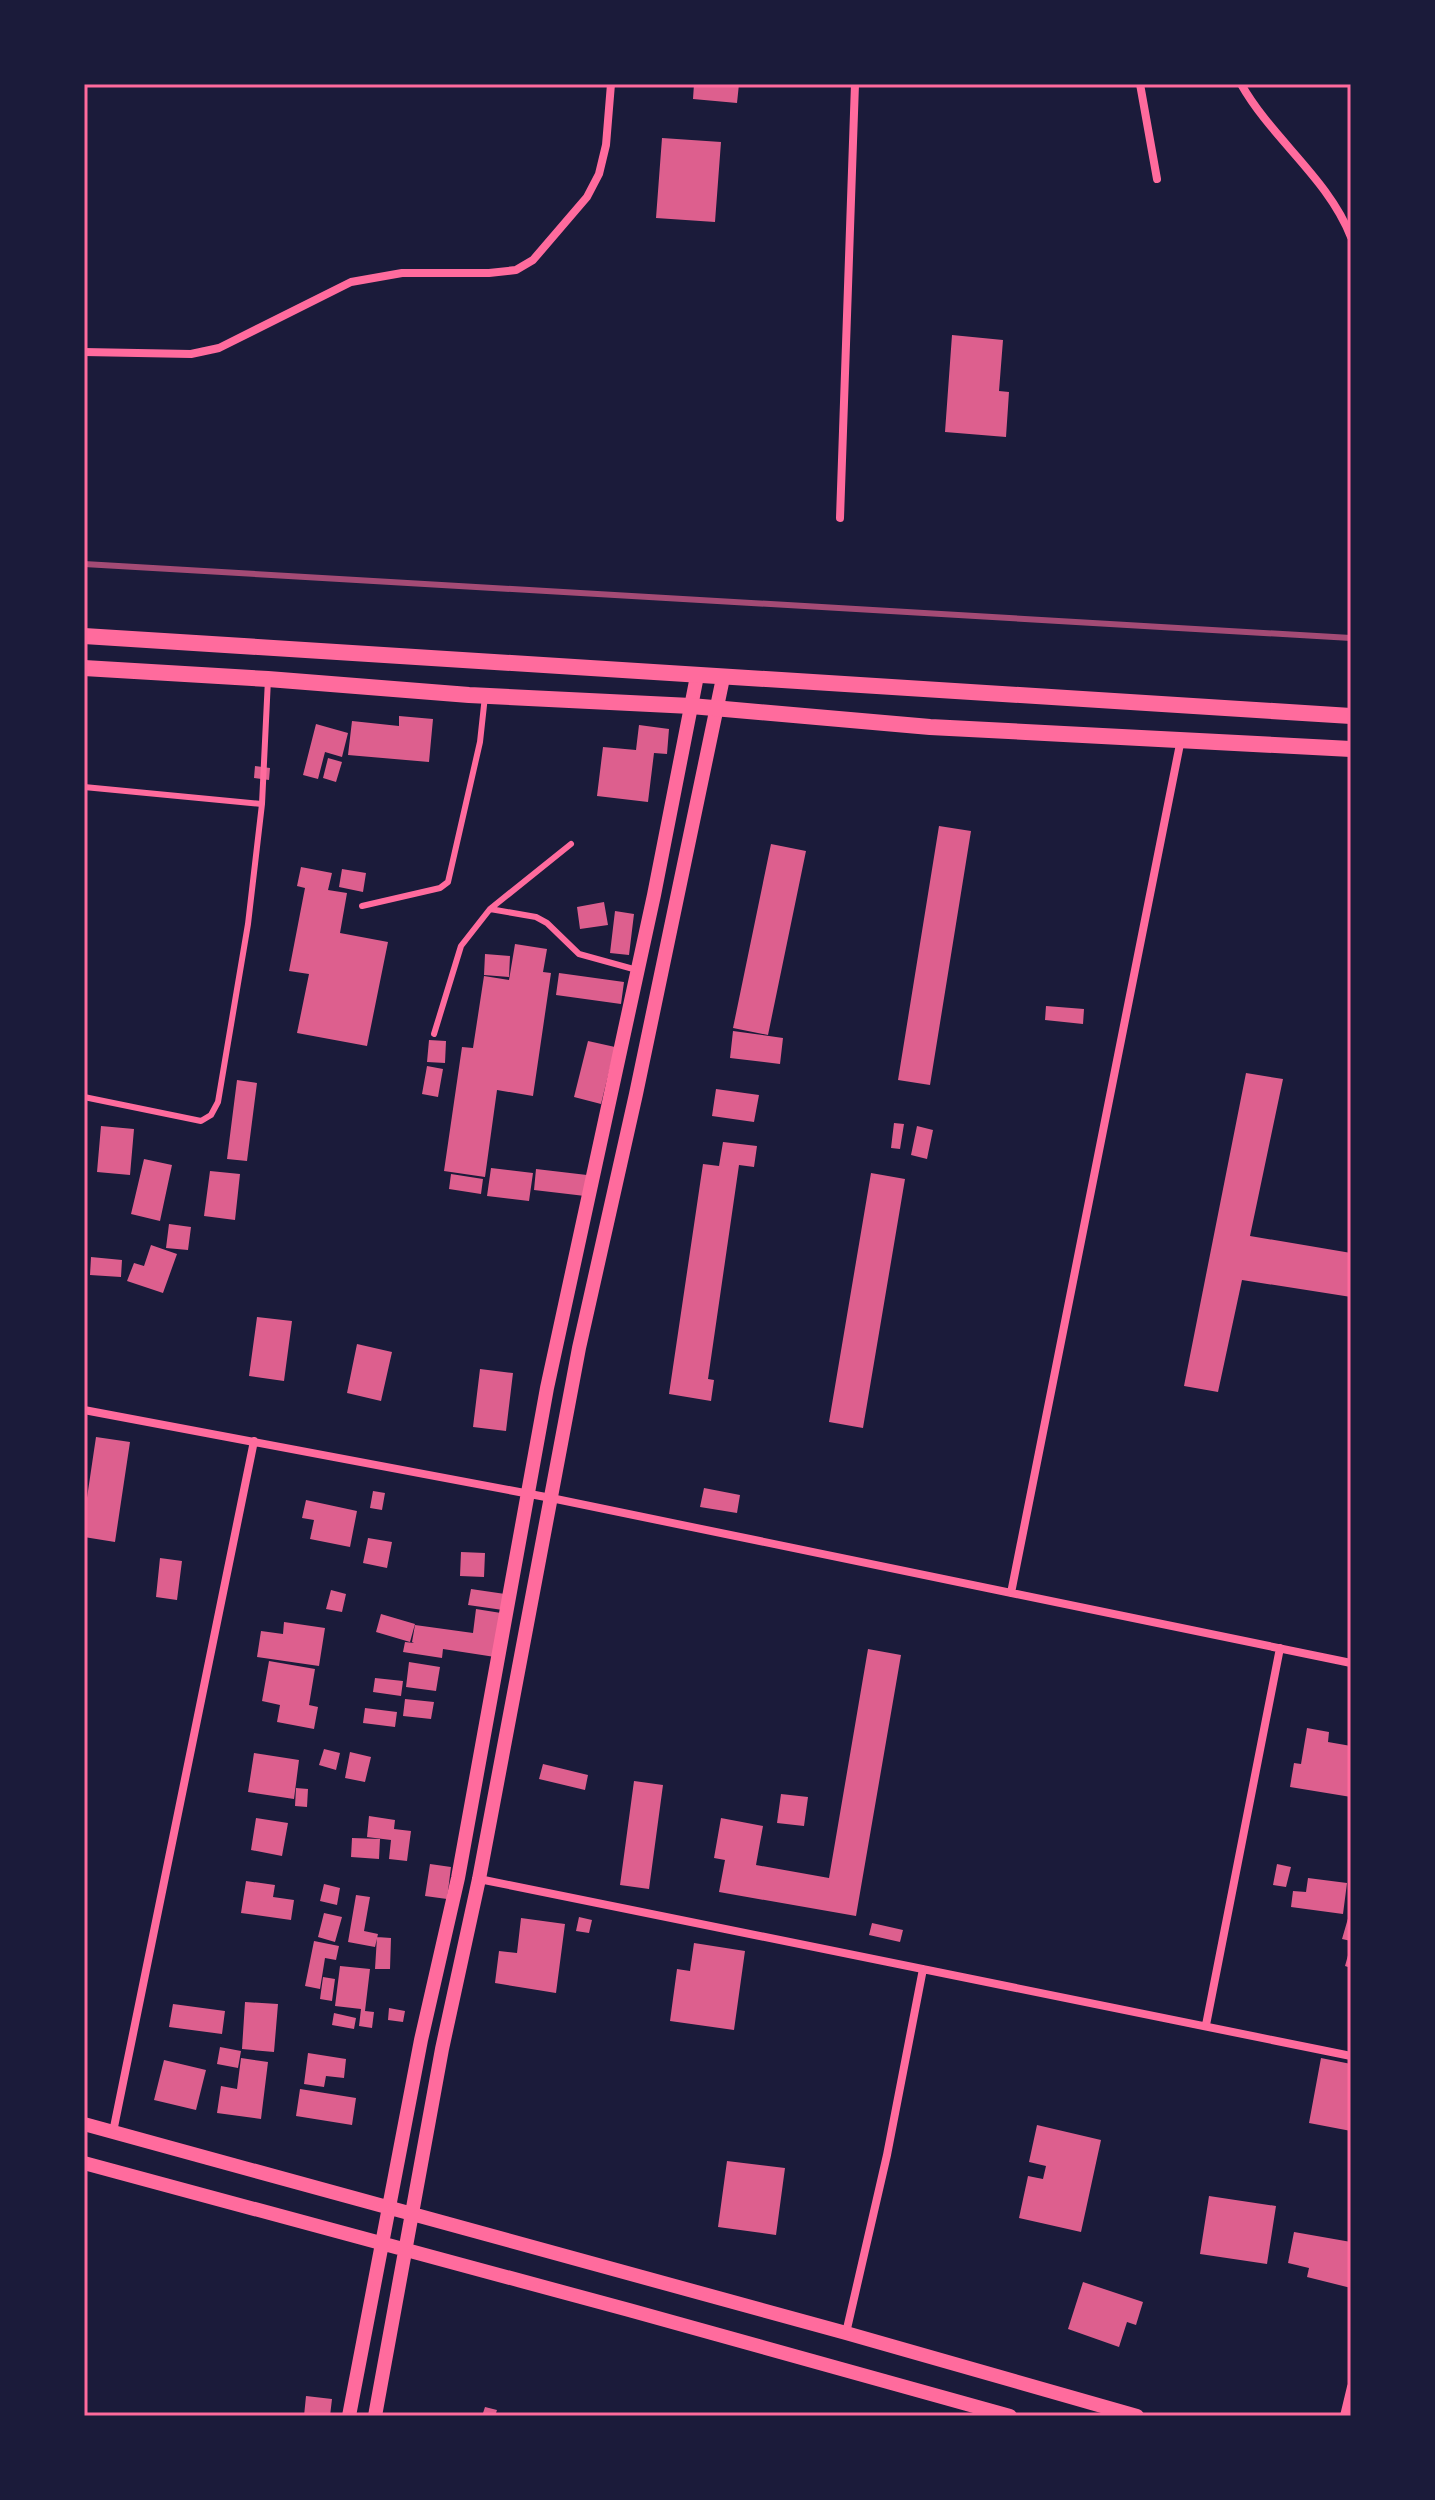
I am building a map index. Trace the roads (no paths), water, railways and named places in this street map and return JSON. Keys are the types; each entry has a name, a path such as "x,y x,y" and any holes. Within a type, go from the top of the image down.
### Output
{"main road":[{"path":"84,636 1351,716"},
{"path":"84,668 485,696 691,706 930,727 1351,749"}],"street":[{"path":"84,352 191,354 219,348 351,282 402,273 516,270 533,260 587,197 606,145 611,84"},
{"path":"840,518 855,84"},
{"path":"1140,84 1157,179"},
{"path":"1241,84 1273,129 1324,190 1351,237"},
{"path":"349,2416 421,2040 458,1878 527,1493 697,676"},
{"path":"375,2416 442,2049 479,1879 579,1348 723,678"},
{"path":"1011,1593 1181,739"},
{"path":"84,1410 527,1493 1351,1663"},
{"path":"113,2132 254,1441"},
{"path":"1206,2025 1280,1648"},
{"path":"479,1879 1351,2056"},
{"path":"846,2333 887,2155 923,1969"},
{"path":"84,2124 1137,2416"},
{"path":"84,2163 1010,2416"},
{"path":"1344,2416 1351,2387"}],"lane":[{"path":"84,1097 201,1121 211,1115 218,1102 248,924 262,804 268,679"},
{"path":"362,906 440,888 448,882 480,742 485,696"},
{"path":"84,787 262,804"},
{"path":"434,1034 461,946 490,909 571,844"},
{"path":"490,909 536,917 547,923 579,954 637,970"}],"railway":[{"path":"84,564 1351,638"}]}
